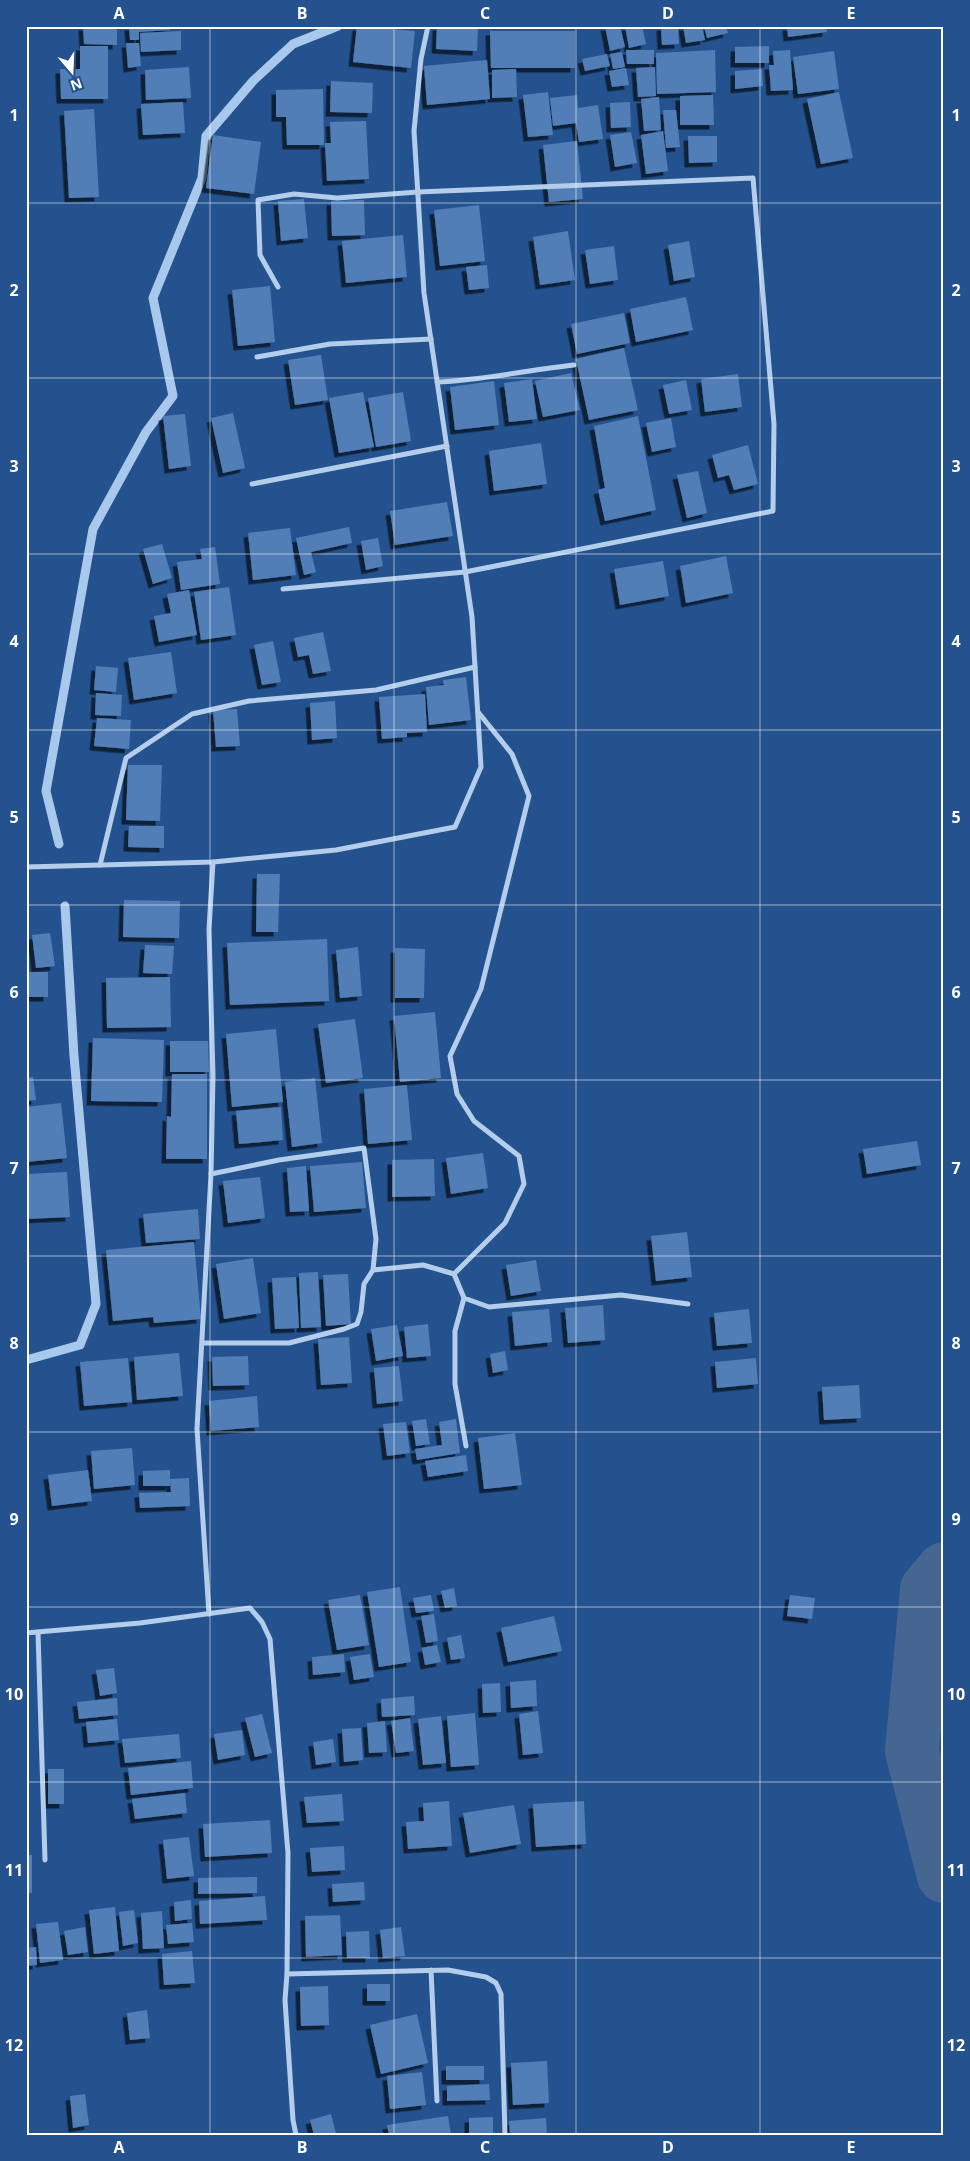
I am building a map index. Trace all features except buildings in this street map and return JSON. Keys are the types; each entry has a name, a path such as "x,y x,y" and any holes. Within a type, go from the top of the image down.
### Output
{"street":[{"path":"26,867 213,862 336,850 455,827 481,767 472,618 424,293 414,131 421,59 428,26"},
{"path":"278,287 260,254 258,200 294,194 337,198 418,192 753,178 774,424 773,511 465,572 283,589"},
{"path":"257,357 330,344 431,339"},
{"path":"437,382 458,381 574,365"},
{"path":"252,484 447,446"},
{"path":"100,865 126,758 192,714 249,701 376,690 475,667"},
{"path":"454,1274 505,1223 524,1184 519,1156 474,1121 457,1094 450,1056 481,989 529,796 512,754 478,712"},
{"path":"209,1614 197,1429 211,1174 213,1076 209,929 213,862"},
{"path":"203,1343 288,1342 344,1329 357,1324 361,1312 364,1284 373,1270 376,1239 364,1148 279,1160 211,1174"},
{"path":"373,1270 423,1265 454,1274"},
{"path":"454,1274 464,1298 455,1331 456,1384 466,1446"},
{"path":"464,1298 489,1307 620,1294 688,1304"},
{"path":"26,1633 250,1608 262,1622 270,1639 288,1854 285,2000 293,2120 296,2135"},
{"path":"38,1632 45,1860"},
{"path":"432,1970 436,2101"},
{"path":"287,1974 448,1970 486,1977 496,1983 501,1994 505,2135"}],"waterway":[{"path":"59,844 46,791 93,529 146,432 173,396 153,298 202,178 206,136 253,81 293,44 338,26"},
{"path":"26,1360 80,1345 96,1304 74,1056 65,906"},
{"path":"944,1569 927,1589 912,1751 944,1876"}]}
